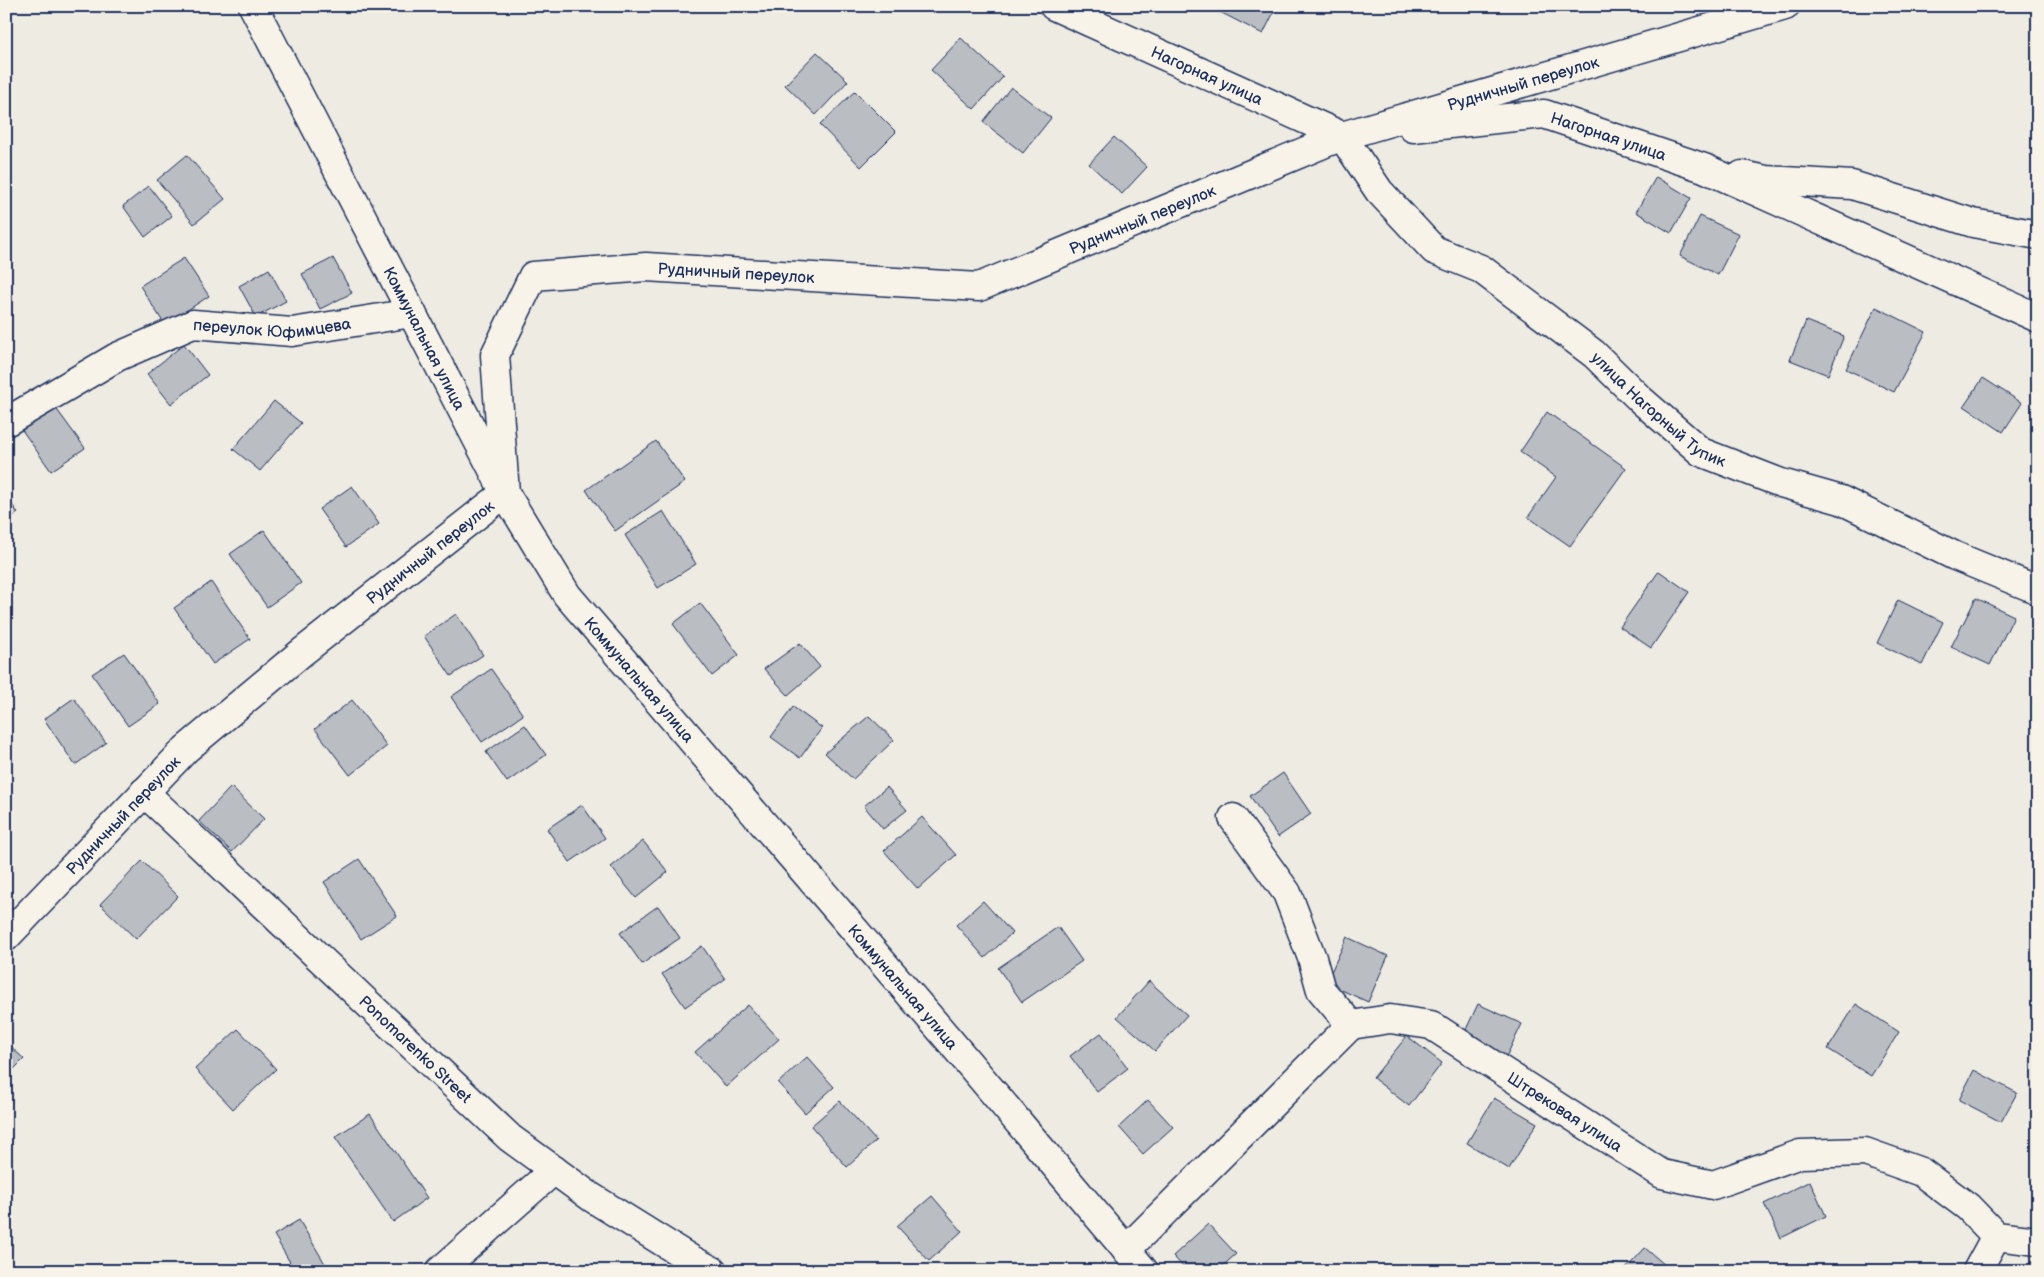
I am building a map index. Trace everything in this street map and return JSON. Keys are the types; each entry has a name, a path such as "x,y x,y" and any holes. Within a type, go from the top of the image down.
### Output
{"street":[{"name":"Коммунальная улица","path":"253,6 504,493 567,595 957,1049 1144,1271"},
{"name":"Нагорная улица","path":"1054,6 1342,136 1544,114 1704,168 2038,318"},
{"name":"Рудничный переулок","path":"6,937 193,742 504,493 495,356 533,276 646,267 979,287 1342,136 1785,6"},
{"name":"улица Нагорный Тупик","path":"1342,136 1379,191 1434,250 1481,269 1594,354 1641,400 1701,452 1781,482 1841,500 1955,556 2038,590"},
{"path":"1704,168 1766,180 1852,184 1973,223 2038,235"},
{"name":"переулок Юфимцева","path":"6,422 117,357 193,324 292,332 412,313"},
{"name":"Ponomarenko Street","path":"144,792 510,1138 591,1197 713,1271"},
{"path":"1126,1250 1351,1025 1321,990 1312,958 1287,894 1233,818"},
{"name":"Штрековая улица","path":"1351,1025 1390,1019 1431,1025 1662,1174 1713,1185 1800,1154 1866,1152 1921,1172 1968,1207 1996,1236"},
{"path":"444,1270 554,1170"},
{"path":"1977,1271 1996,1236 2038,1242"}],"building":[{"path":"1221,6 1277,6 1263,34 1218,11"},
{"path":"961,38 1003,77 974,109 931,70"},
{"path":"817,52 848,81 816,115 785,85"},
{"path":"1011,87 1051,118 1023,153 983,122"},
{"path":"855,91 896,132 861,167 820,125"},
{"path":"1114,137 1147,167 1122,194 1089,164"},
{"path":"187,155 225,199 194,224 157,180"},
{"path":"1656,177 1691,198 1671,233 1636,212"},
{"path":"149,186 172,216 145,237 123,206"},
{"path":"1700,216 1739,234 1718,275 1680,256"},
{"path":"184,258 209,296 165,325 140,286"},
{"path":"333,258 352,293 320,309 302,274"},
{"path":"269,269 286,301 256,317 239,286"},
{"path":"1876,307 1926,332 1894,392 1846,369"},
{"path":"1806,321 1844,336 1828,375 1790,360"},
{"path":"184,344 208,375 171,404 147,374"},
{"path":"1983,378 2022,403 2003,432 1964,406"},
{"path":"274,401 301,423 260,471 233,449"},
{"path":"55,407 85,448 51,471 22,430"},
{"path":"1547,412 1626,468 1570,546 1528,517 1556,477 1520,452"},
{"path":"656,441 685,482 615,531 586,490"},
{"path":"352,486 379,524 346,547 319,509"},
{"path":"6,496 18,513 6,521"},
{"path":"663,511 696,564 658,588 625,535"},
{"path":"264,530 301,583 267,607 230,554"},
{"path":"1659,571 1689,592 1651,648 1620,627"},
{"path":"211,582 250,639 213,664 174,608"},
{"path":"1976,598 2014,616 1990,665 1951,647"},
{"path":"1898,600 1943,622 1922,665 1877,643"},
{"path":"700,603 739,655 712,676 673,624"},
{"path":"456,614 483,655 451,676 424,636"},
{"path":"800,643 820,667 788,695 764,669"},
{"path":"124,653 160,704 128,726 92,674"},
{"path":"491,669 523,715 482,742 451,697"},
{"path":"74,698 106,743 75,765 44,719"},
{"path":"352,700 387,746 350,775 315,729"},
{"path":"793,707 822,728 800,758 771,737"},
{"path":"869,716 894,740 853,779 825,753"},
{"path":"525,725 546,755 507,782 486,752"},
{"path":"1283,773 1311,814 1278,837 1250,796"},
{"path":"231,787 264,819 232,852 199,821"},
{"path":"887,787 907,810 883,829 864,806"},
{"path":"582,805 605,838 570,862 547,829"},
{"path":"922,817 956,855 918,889 884,851"},
{"path":"643,841 668,872 636,898 611,867"},
{"path":"359,859 397,916 361,939 324,882"},
{"path":"142,861 178,896 136,939 100,904"},
{"path":"983,901 1012,933 985,958 956,925"},
{"path":"658,906 680,938 642,964 620,933"},
{"path":"1058,927 1082,961 1022,1002 998,968"},
{"path":"1347,937 1388,956 1368,1002 1326,983"},
{"path":"702,946 725,979 685,1007 662,974"},
{"path":"1149,981 1187,1015 1155,1051 1117,1017"},
{"path":"1478,1004 1522,1024 1504,1061 1461,1040"},
{"path":"1856,1004 1899,1032 1871,1076 1828,1049"},
{"path":"748,1005 779,1039 726,1087 695,1052"},
{"path":"238,1029 276,1069 233,1109 195,1069"},
{"path":"1101,1033 1128,1068 1097,1092 1070,1056"},
{"path":"1407,1036 1442,1063 1409,1106 1373,1078"},
{"path":"6,1042 24,1059 6,1077"},
{"path":"807,1057 834,1087 805,1113 778,1083"},
{"path":"1974,1070 2017,1093 2001,1122 1959,1100"},
{"path":"1494,1098 1537,1123 1509,1169 1467,1143"},
{"path":"1148,1100 1173,1127 1143,1154 1119,1127"},
{"path":"840,1101 876,1141 847,1167 811,1126"},
{"path":"370,1114 427,1198 393,1222 335,1137"},
{"path":"1810,1181 1826,1216 1781,1238 1764,1204"},
{"path":"932,1196 962,1231 929,1261 897,1226"},
{"path":"299,1220 327,1267 320,1271 295,1271 274,1235"},
{"path":"1208,1224 1236,1254 1217,1271 1187,1271 1173,1256"},
{"path":"1645,1248 1671,1270 1624,1271"}]}
